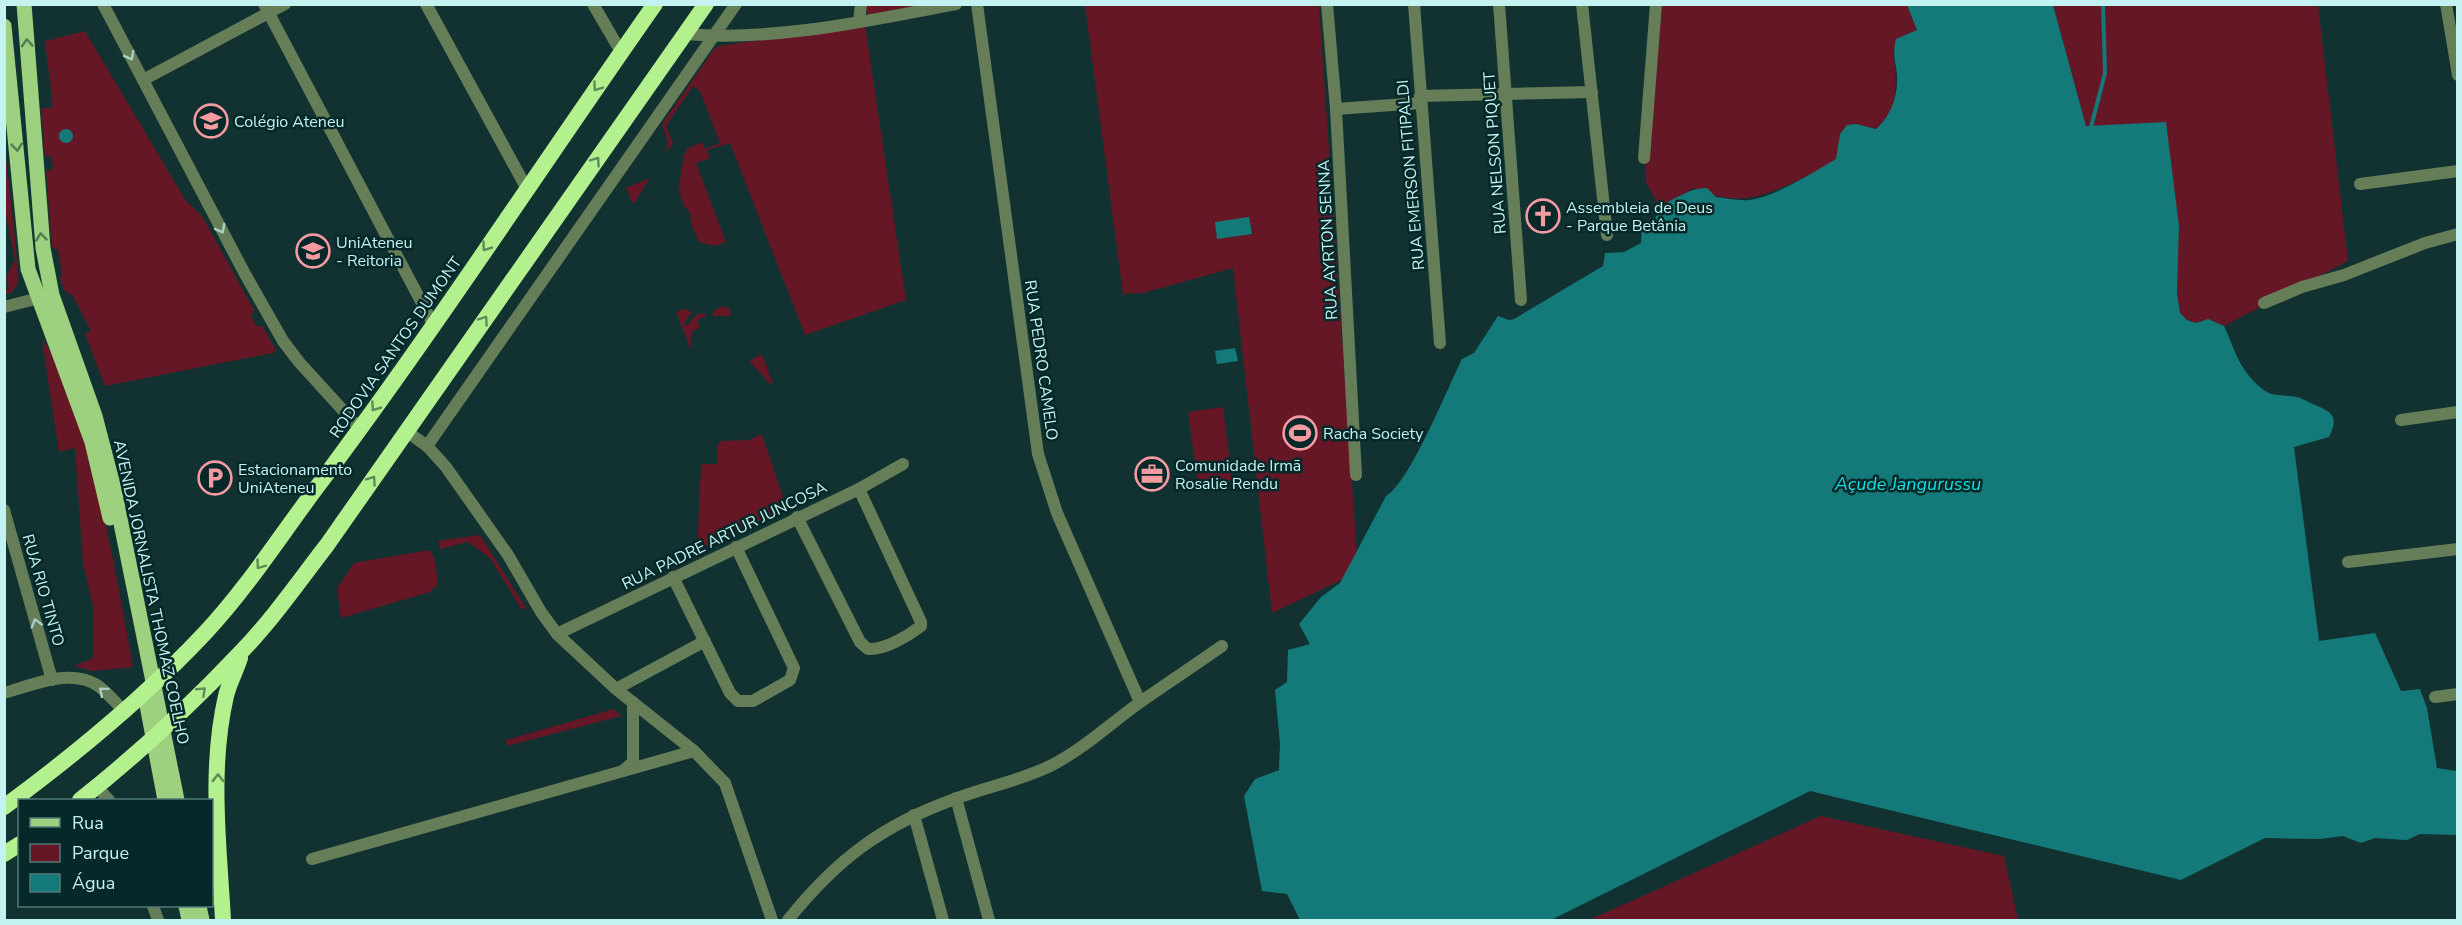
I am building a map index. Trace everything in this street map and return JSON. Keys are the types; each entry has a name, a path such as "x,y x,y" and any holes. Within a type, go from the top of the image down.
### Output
{"highway":[{"name":"RODOVIA SANTOS DUMONT","path":"4,807 62,765 125,712 206,632 257,569 360,429 655,4"},
{"path":"82,799 173,719 243,651 327,545 706,4"},
{"path":"223,921 218,830 218,761 226,696 243,651"},
{"path":"4,854 18,845"}],"main road":[{"name":"AVENIDA JORNALISTA THOMAZ COELHO","path":"24,4 45,296 53,333 92,442 134,612 169,793"},
{"name":"AVENIDA JORNALISTA THOMAZ COELHO","path":"4,26 28,269 45,296"}],"street":[{"path":"103,4 245,274 283,341 360,429"},
{"path":"143,80 267,9 285,4"},
{"path":"426,4 527,189"},
{"path":"593,4 621,52"},
{"path":"427,446 736,4"},
{"path":"859,22 861,4"},
{"path":"686,34 713,36 859,22 956,4"},
{"name":"RUA PEDRO CAMELO","path":"976,4 1038,454 1058,513 1140,702"},
{"name":"RUA AYRTON SENNA","path":"1327,4 1336,109 1356,475"},
{"name":"RUA EMERSON FITIPALDI","path":"1414,4 1440,343"},
{"name":"RUA NELSON PIQUET","path":"1499,4 1521,300"},
{"path":"1582,4 1607,235"},
{"path":"1644,158 1656,4"},
{"path":"2446,4 2457,75"},
{"path":"267,9 433,324"},
{"path":"1336,109 1420,100 1592,92"},
{"path":"2360,184 2457,171"},
{"path":"2264,303 2425,243 2457,234"},
{"path":"4,308 45,296"},
{"path":"2401,420 2457,412"},
{"path":"406,431 427,446 446,467 558,634 616,689 694,751 725,783 772,921"},
{"name":"RUA PADRE ARTUR JUNCOSA","path":"558,634 859,489 903,464"},
{"path":"797,517 860,642 868,649 881,647 915,631 921,626 921,620 859,489"},
{"name":"RUA RIO TINTO","path":"4,510 52,680"},
{"path":"673,577 726,685 738,701 745,703 753,701 783,685 793,674 790,659 736,547"},
{"path":"2348,562 2457,549"},
{"path":"616,689 705,641"},
{"path":"788,921 833,871 873,837 914,815 956,798 1016,780 1051,765 1085,744 1140,702 1222,646"},
{"path":"4,693 52,680 78,678 97,685 125,712"},
{"path":"2435,697 2457,694"},
{"path":"623,771 633,762 633,702"},
{"path":"312,859 694,751"},
{"path":"97,787 107,799"},
{"path":"956,798 989,921"},
{"path":"914,815 943,921"}],"green space":[{"path":"865,5 947,5 868,15"},
{"name":"Racha Society","path":"1085,5 1319,5 1358,572 1272,613 1233,268 1143,293 1123,294"},
{"path":"1662,5 1907,5 1917,30 1893,53 1895,94 1884,121 1876,129 1856,124 1841,152 1830,164 1790,184 1753,197 1720,197 1693,188 1682,196 1659,206 1646,182 1646,165"},
{"path":"2053,5 2318,5 2348,261 2224,326 2208,319 2196,323 2183,317 2178,307 2177,297 2179,226 2086,126"},
{"path":"865,25 906,300 805,335 730,143 707,150 710,158 696,163 726,242 715,246 699,242 691,223 690,213 684,206 679,186 687,149 702,142 705,149 720,143 700,91 693,86 666,126 673,143 666,152 668,142 662,124 715,48 719,46"},
{"path":"85,31 186,201 202,216 254,310 251,316 256,326 262,326 276,350 273,353 105,386 85,334 91,331 73,296 64,290 60,277 62,275 58,250 52,247 46,171 53,169 51,156 45,156 41,109 53,107 45,41"},
{"path":"5,148 18,283 12,292 5,294 5,290 9,289 6,277 15,260 5,211"},
{"path":"650,178 635,202 632,203 626,188"},
{"path":"723,306 730,309 731,316 712,316 715,310"},
{"path":"683,309 692,312 684,323 687,326 697,315 706,314 698,319 699,328 691,332 691,349 676,312"},
{"path":"42,340 61,373 93,473 133,667 92,671 74,666 93,658 93,605 83,563 75,448 59,452"},
{"path":"762,354 773,384 771,385 749,361"},
{"path":"1223,407 1232,480 1198,485 1188,412"},
{"path":"762,435 787,508 697,551 701,464 717,464 717,446 721,441 749,440"},
{"path":"480,535 526,608 522,610 490,558 468,542 440,549 438,541"},
{"path":"429,550 434,557 438,584 430,592 341,618 337,588 354,563"},
{"path":"614,709 621,716 507,746 506,740"},
{"path":"1821,816 2004,856 2018,920 1589,920"}],"water":[{"name":"Açude Jangurussu","path":"1907,5 2053,5 2086,126 2166,122 2179,226 2177,293 2180,313 2187,320 2196,323 2208,319 2224,326 2247,374 2265,391 2301,398 2325,410 2334,420 2329,437 2294,447 2319,641 2375,633 2401,691 2420,689 2427,708 2437,768 2457,771 2457,835 2420,834 2407,840 2375,838 2361,843 2343,836 2320,839 2265,838 2181,880 1810,791 1551,920 1300,920 1287,894 1262,891 1244,796 1255,779 1279,770 1280,744 1275,690 1287,682 1288,650 1310,644 1299,624 1321,597 1340,583 1386,496 1406,473 1416,455 1462,359 1474,353 1498,316 1509,320 1514,319 1603,266 1605,253 1624,252 1641,243 1642,225 1655,220 1659,206 1700,188 1707,188 1716,197 1737,200 1759,198 1794,183 1836,159 1840,134 1847,125 1856,124 1876,129 1888,114 1896,95 1897,76 1894,52 1896,39 1917,30"},
{"path":"66,129 71,131 73,136 71,141 66,143 61,141 59,136 61,131"},
{"path":"1249,217 1252,234 1217,239 1215,222"},
{"path":"1235,348 1238,361 1217,364 1215,351"}],"waterway":[{"path":"2090,131 2105,73 2103,4"}],"place":[{"name":"Colégio Ateneu","path":"211,121"},
{"name":"Assembleia de Deus - Parque Betânia","path":"1543,216"},
{"name":"UniAteneu - Reitoria","path":"313,251"},
{"name":"Racha Society","path":"1300,433"},
{"name":"Comunidade Irmã Rosalie Rendu","path":"1152,474"},
{"name":"Estacionamento UniAteneu","path":"215,478"}]}
